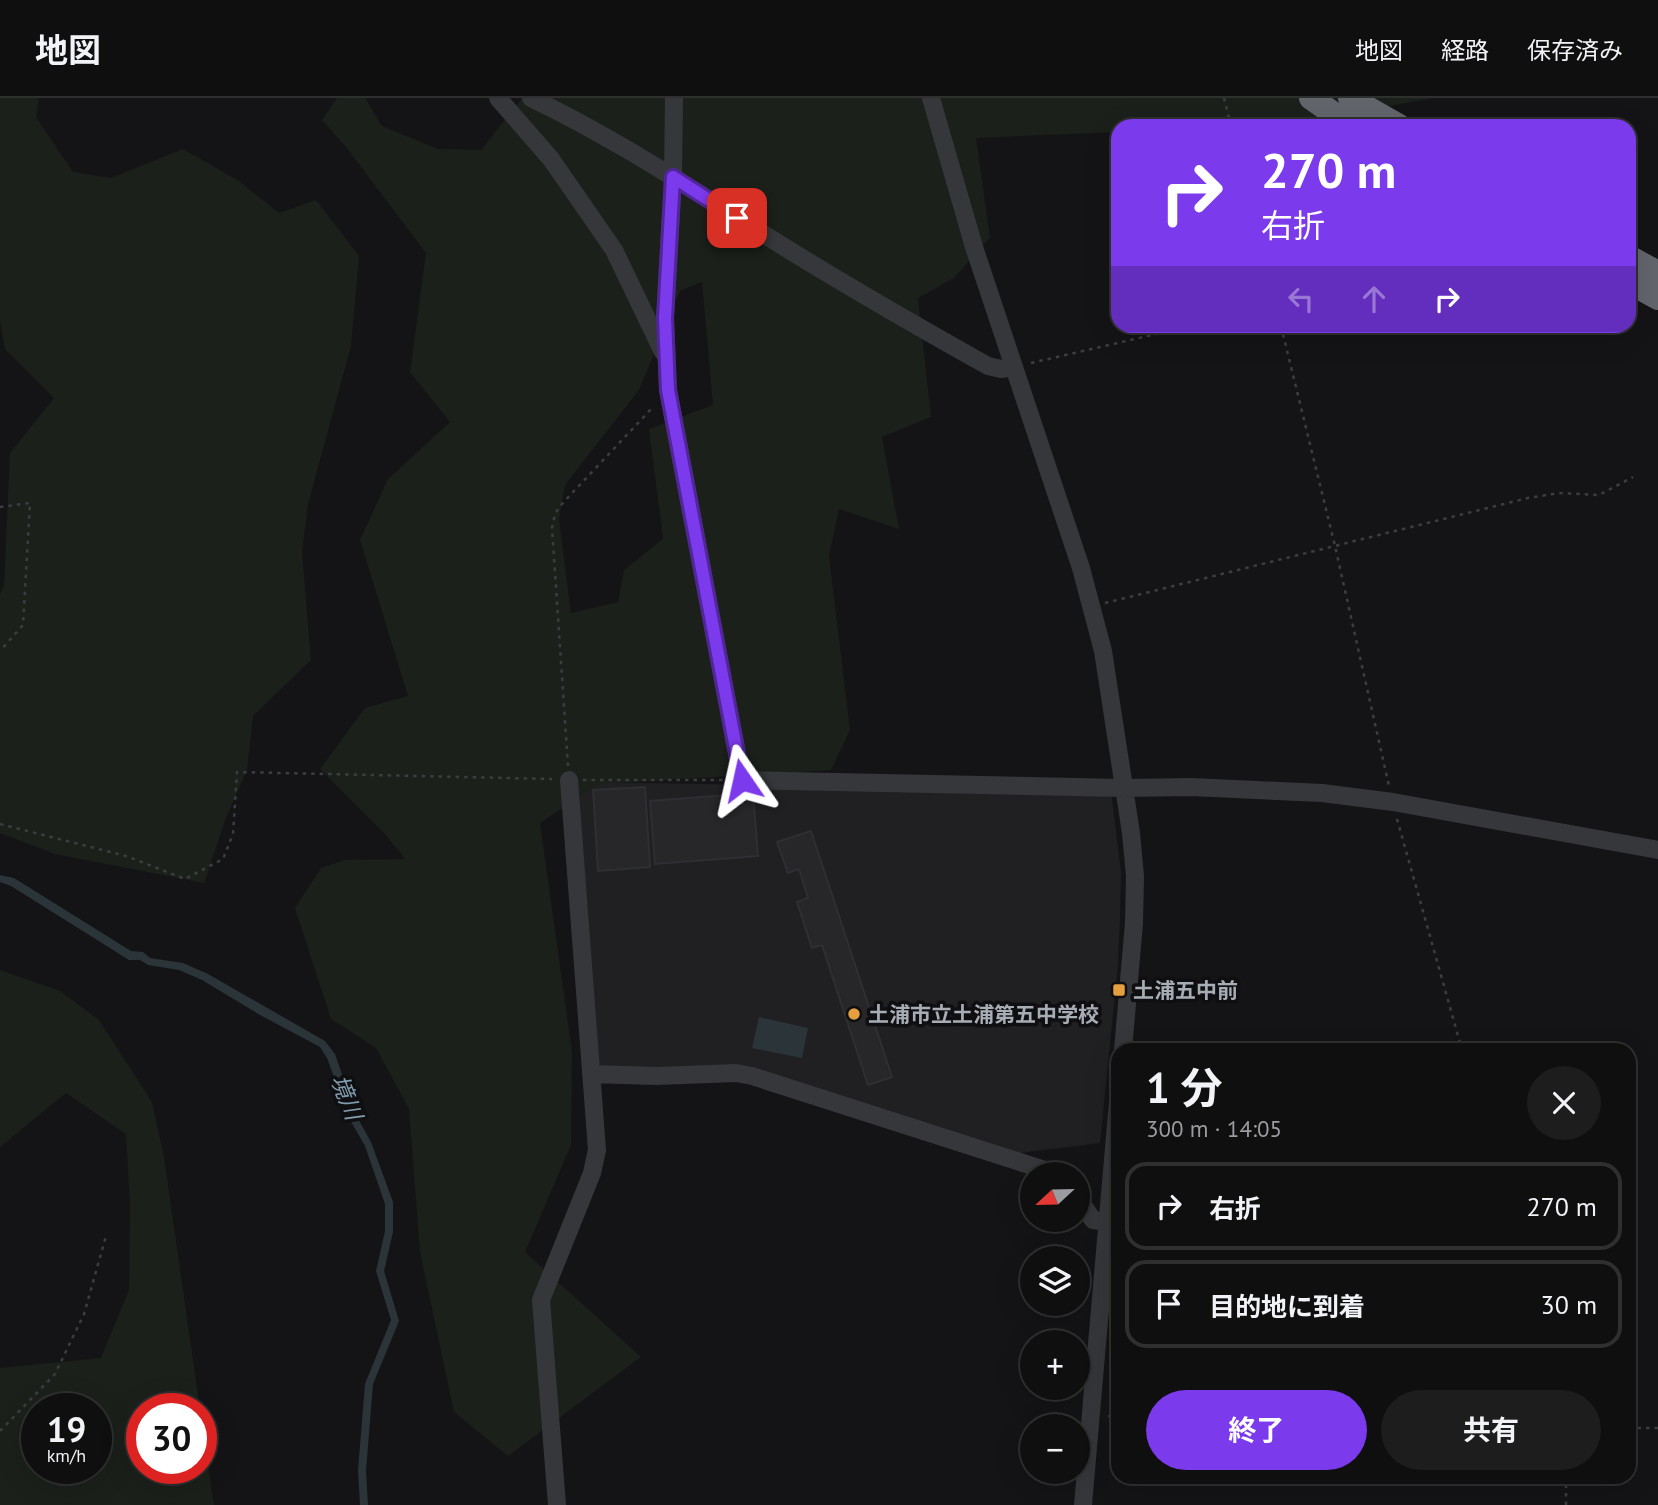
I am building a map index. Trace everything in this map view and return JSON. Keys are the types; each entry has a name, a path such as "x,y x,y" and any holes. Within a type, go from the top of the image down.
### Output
{"highway":[{"path":"1311,98 1341,119"},
{"path":"1350,98 1387,119"},
{"path":"1636,261 1658,273"},
{"path":"1636,286 1658,298"}],"street":[{"path":"498,98 551,159 614,250 667,362"},
{"path":"531,98 569,116 673,177 867,298 964,353 988,366 1001,369 1014,367"},
{"path":"674,98 673,177 665,318 668,390 742,780 1125,789 1191,787 1309,793 1393,802 1658,850"},
{"path":"931,98 974,247 1081,568 1103,651 1125,789 1135,876 1134,923 1124,1043"},
{"path":"557,1505 541,1300 592,1173 597,1150 569,780"},
{"path":"591,1074 656,1076 736,1073 752,1076 1020,1162"},
{"path":"1083,1505 1111,1186"},
{"path":"1090,1216 1093,1220 1108,1222"}],"path":[{"path":"1224,98 1229,119"},
{"path":"1014,367 1161,333"},
{"path":"1283,333 1335,546 1393,802 1460,1043"},
{"path":"569,780 552,528 555,514 668,390"},
{"path":"1092,606 1528,498 1559,493 1599,495 1633,477"},
{"path":"0,507 30,503 23,625 0,651"},
{"path":"0,824 126,856 185,879 223,859 233,834 237,772 569,780 742,780"},
{"path":"0,1431 55,1374 84,1314 106,1236"},
{"path":"1636,1428 1658,1429"},
{"path":"1566,1484 1566,1505"}],"shaded area":[{"path":"0,98 39,98 36,117 73,172 111,178 183,149 239,181 279,213 316,200 359,256 351,346 308,504 302,552 311,660 253,716 247,770 226,818 204,883 55,854 0,833 0,594 4,586 10,453 54,398 5,349 0,320"},
{"path":"337,98 365,98 382,126 438,149 481,150 522,98 1432,98 1323,119 1111,119 1111,132 976,138 990,238 954,278 918,298 931,417 882,437 899,529 839,509 829,556 850,730 831,770 598,784 540,823 572,1052 571,1145 525,1252 641,1357 508,1456 454,1412 420,1252 409,1109 376,1048 331,1019 295,908 321,868 345,860 405,859 384,833 320,769 365,708 408,696 360,540 388,479 450,422 410,372 426,253 346,147 322,120","holes":["702,282 713,405 649,429 663,539 624,570 618,602 571,613 559,519 565,485 639,390 680,291"]},
{"name":"土浦市立土浦第五中学校","path":"585,782 1111,791 1121,872 1120,917 1118,964 1100,1143 1011,1154 786,1081 607,1069 599,1065 575,787"},
{"path":"0,970 60,991 99,1020 152,1102 164,1157 198,1393 126,1393 126,1484 211,1484 214,1505 0,1505 0,1368 101,1358 129,1290 130,1205 126,1134 66,1093 0,1147"}],"water":[{"name":"境川","path":"0,875 14,878 131,951 143,952 150,958 183,963 208,974 325,1041 335,1054 356,1115 371,1142 393,1202 393,1232 384,1271 399,1321 373,1384 366,1471 368,1505 360,1505 358,1470 365,1384 391,1320 376,1271 385,1231 385,1204 365,1146 349,1118 327,1058 320,1047 202,980 179,970 148,965 140,960 129,960 11,886 0,882"},
{"path":"759,1017 808,1028 802,1058 752,1048"}],"building":[{"path":"645,787 650,867 598,871 593,790"},
{"path":"753,793 758,856 655,864 650,801"},
{"path":"811,831 892,1077 868,1085 822,945 812,948 797,902 808,898 799,869 788,873 777,842"}],"place":[{"name":"土浦五中前","path":"1119,990"},
{"name":"土浦市立土浦第五中学校","path":"854,1014"}],"route":[{"path":"737,218 673,177 665,318 668,390 742,780"}]}
